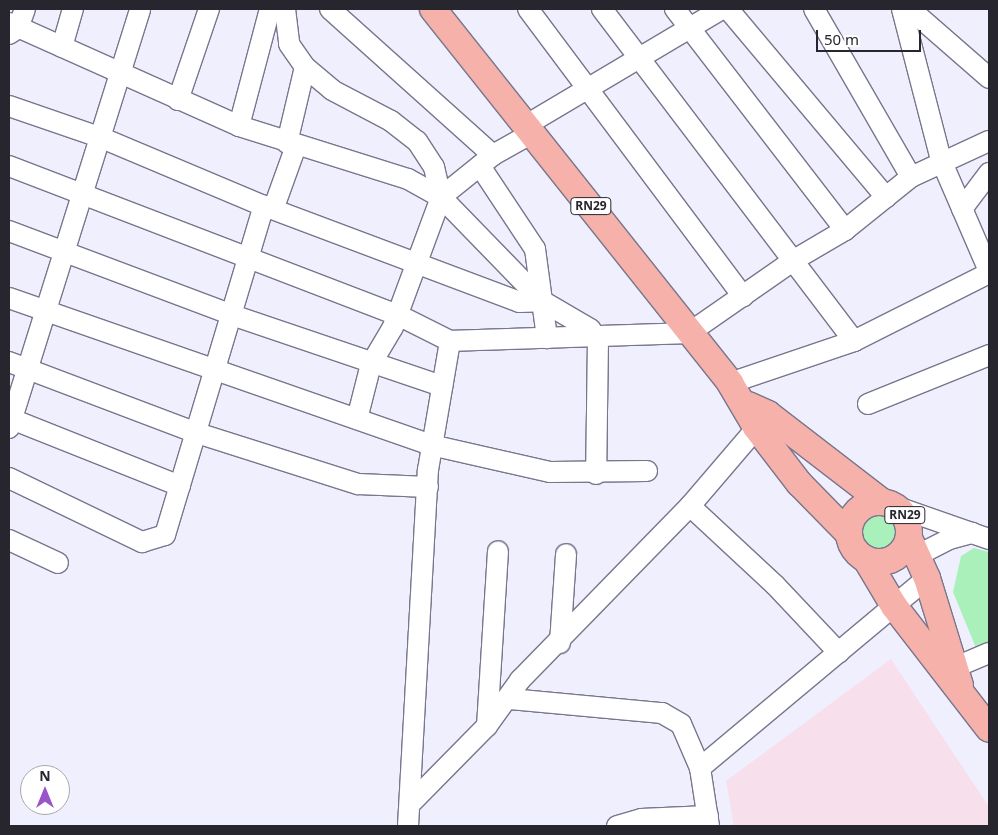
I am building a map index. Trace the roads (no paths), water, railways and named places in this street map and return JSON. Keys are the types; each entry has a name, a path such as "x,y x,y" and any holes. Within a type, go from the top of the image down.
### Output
{"main road":[{"name":"RN29","path":"433,9 531,128 689,333 757,416 799,484 848,533 853,549 866,559 894,606 954,676 989,729"},
{"name":"RN29","path":"757,416 905,516 954,676"},
{"name":"RN29","path":"848,533 858,510 889,504"},
{"name":"RN29","path":"866,559 918,557"}],"street":[{"path":"25,9 12,28 62,47 120,76 239,126 291,144 408,179 441,196 542,301 590,329 598,339 596,474"},
{"path":"62,47 74,9"},
{"path":"140,9 102,138 10,421 180,486"},
{"path":"178,100 209,9"},
{"path":"239,126 270,9"},
{"path":"285,9 289,44 305,67 332,90 391,121 416,142 434,166 441,196"},
{"path":"330,9 486,160 535,249 547,338"},
{"path":"528,9 743,296"},
{"path":"602,9 854,341"},
{"path":"675,9 845,230"},
{"path":"357,419 371,364 398,314 441,196 486,160 585,87 641,60 722,9"},
{"path":"728,9 886,197"},
{"path":"814,9 911,178"},
{"path":"730,383 854,341 989,272 941,160 902,9"},
{"path":"910,9 989,78"},
{"path":"9,478 149,543 170,526 180,486 249,261 291,144 305,67"},
{"path":"9,106 102,138 270,206 519,302 542,301"},
{"path":"9,166 82,197 249,261 398,314 450,340 598,339 689,333 794,260 845,230 911,178 941,160 989,141"},
{"path":"962,209 989,174"},
{"path":"9,231 232,316 371,364 442,386"},
{"path":"9,298 216,373 431,445 550,472 596,474 647,471"},
{"path":"408,826 411,803 431,445 450,340"},
{"path":"868,404 989,355"},
{"path":"9,362 197,433 358,484 428,487"},
{"path":"411,803 487,726 510,699 520,680 560,643 690,506 757,416"},
{"path":"889,504 980,536"},
{"path":"690,506 775,584 839,653"},
{"path":"700,768 894,606 918,557 949,539 980,536"},
{"path":"9,540 58,563"},
{"path":"487,726 498,551"},
{"path":"560,643 566,554"},
{"path":"954,676 989,653"},
{"path":"510,699 662,713 681,724 700,768 708,821 641,819 617,826"}]}
